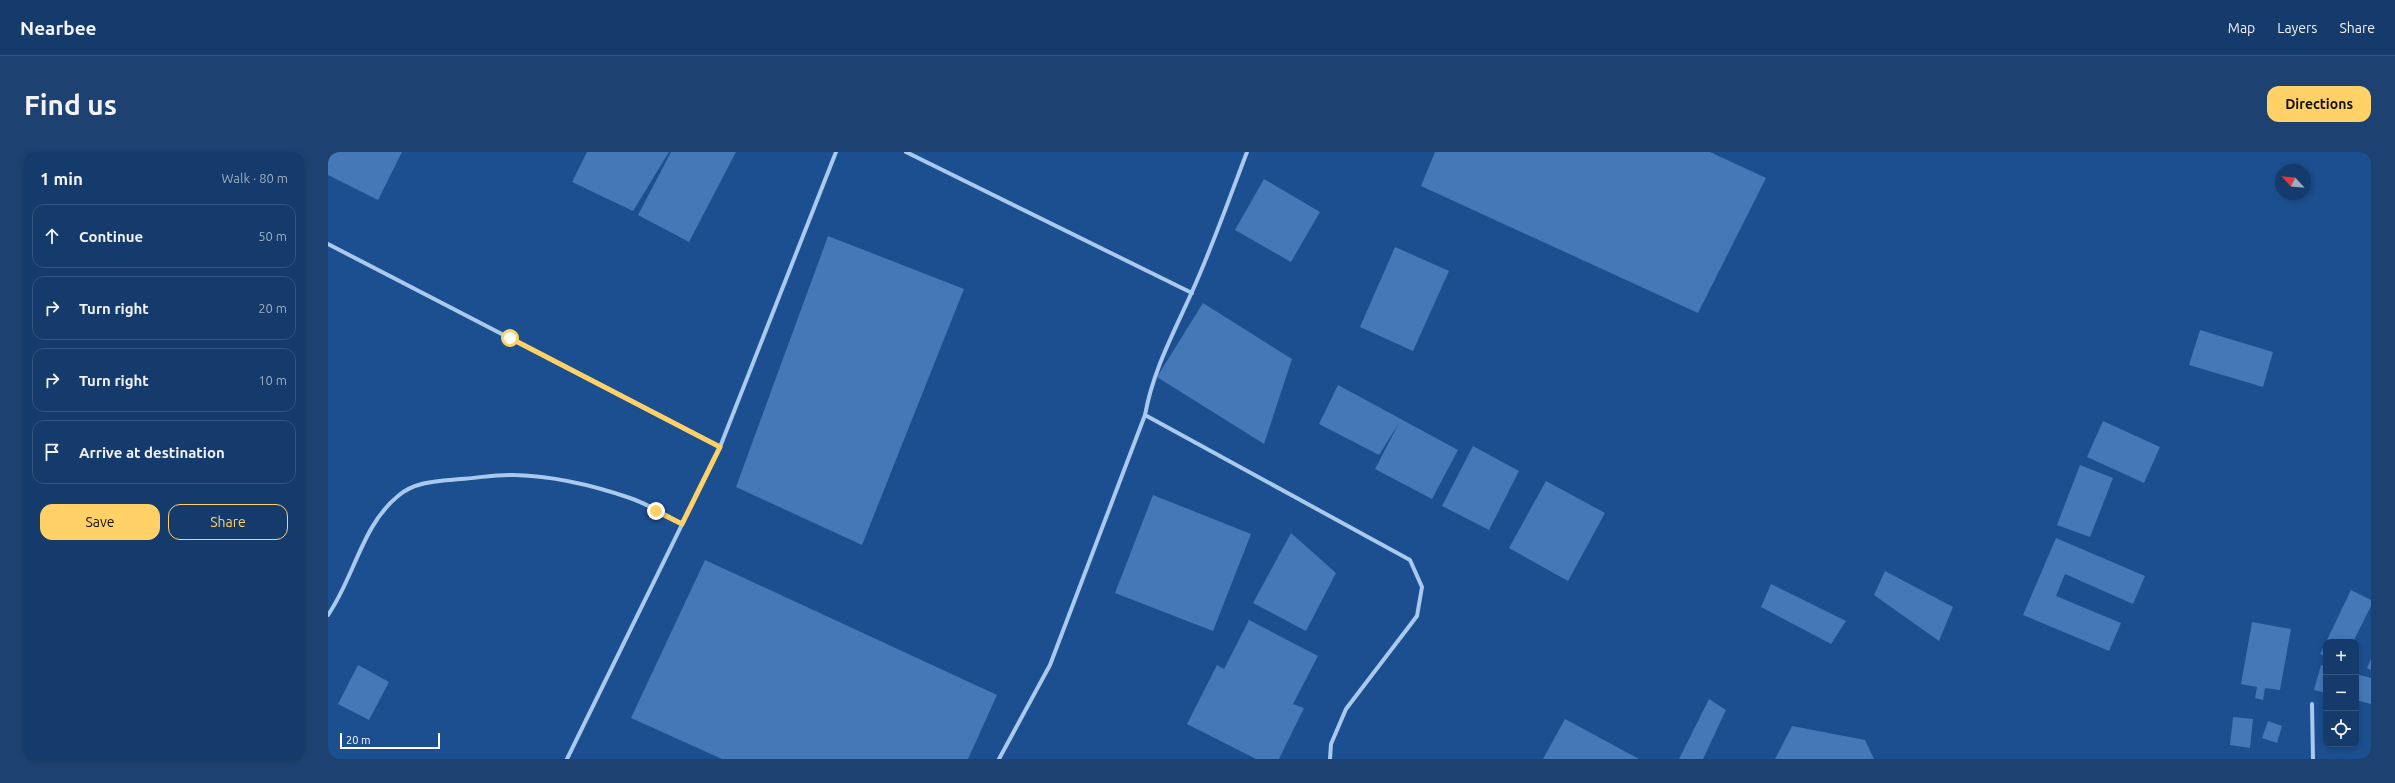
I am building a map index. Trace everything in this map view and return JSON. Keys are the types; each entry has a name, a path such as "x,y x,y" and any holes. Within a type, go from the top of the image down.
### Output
{"street":[{"path":"567,759 720,447 836,152"},
{"path":"906,152 1192,293"},
{"path":"999,759 1050,665 1145,415 1149,390 1156,371 1192,293 1247,152"},
{"path":"328,244 720,447"},
{"path":"1145,415 1410,560 1422,587 1417,616 1346,709 1331,744 1330,759"},
{"path":"328,615 340,599 369,534 381,514 398,495 427,482 514,475 547,478 601,489 631,499 682,524"},
{"path":"2312,704 2313,759"}],"building":[{"path":"328,152 402,152 378,200 328,175"},
{"path":"587,152 669,152 633,211 572,182"},
{"path":"671,152 736,152 689,242 638,215"},
{"path":"1435,152 1710,152 1766,178 1698,313 1421,186"},
{"path":"1264,179 1320,212 1291,262 1235,230"},
{"path":"828,236 964,289 862,545 736,487"},
{"path":"1395,247 1449,271 1413,351 1360,327"},
{"path":"1203,303 1292,359 1264,444 1157,377"},
{"path":"2200,330 2273,352 2263,387 2189,365"},
{"path":"1338,385 1458,450 1432,499 1375,469 1399,423 1379,455 1319,424"},
{"path":"2103,421 2160,447 2144,483 2087,457"},
{"path":"1473,446 1519,471 1489,530 1442,506"},
{"path":"2080,465 2113,478 2090,537 2057,525"},
{"path":"1546,481 1605,513 1568,581 1509,548"},
{"path":"1153,495 1251,534 1213,631 1115,593"},
{"path":"1291,533 1336,573 1306,631 1253,603"},
{"path":"2056,538 2145,576 2133,604 2065,574 2056,596 2121,623 2109,651 2023,615"},
{"path":"705,560 997,695 968,759 722,759 631,718"},
{"path":"1885,571 1953,607 1939,641 1874,595"},
{"path":"1771,584 1846,621 1831,644 1761,607"},
{"path":"2351,590 2371,600 2371,606 2354,639 2327,639"},
{"path":"1249,620 1318,656 1293,704 1304,708 1279,759 1256,759 1187,724 1217,665 1224,669"},
{"path":"2252,622 2291,629 2280,690 2265,688 2263,700 2255,698 2257,687 2241,684"},
{"path":"2323,648 2323,656 2320,654"},
{"path":"2371,659 2371,670 2367,668"},
{"path":"358,665 389,682 369,720 338,704"},
{"path":"2321,665 2323,666 2323,692 2314,690"},
{"path":"2359,675 2371,678 2371,704 2359,701"},
{"path":"1709,699 1726,710 1703,759 1679,759"},
{"path":"2233,717 2253,719 2250,748 2230,745"},
{"path":"1565,719 1639,759 1543,759"},
{"path":"2268,721 2282,726 2277,743 2262,738"},
{"path":"1792,726 1865,740 1874,759 1775,759"}],"route":[{"path":"510,338 720,447 682,524 656,511"}]}
